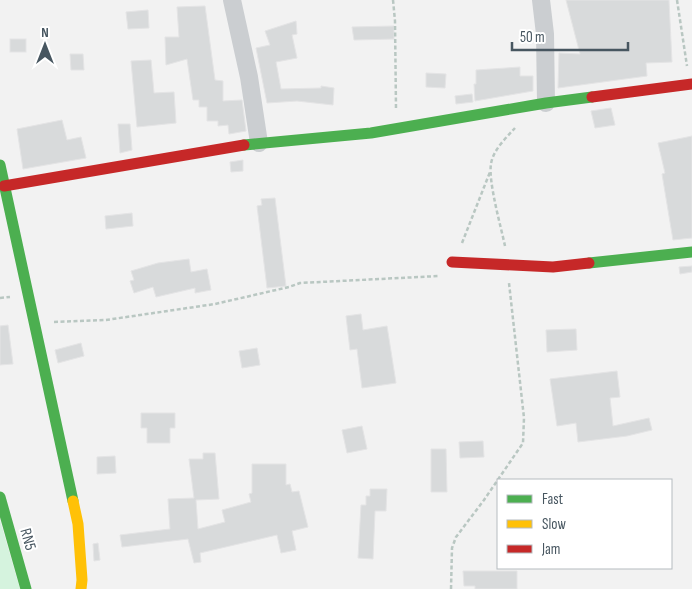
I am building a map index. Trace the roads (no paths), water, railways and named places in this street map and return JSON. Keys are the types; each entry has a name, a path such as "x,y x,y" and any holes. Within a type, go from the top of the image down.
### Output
{"street":[{"path":"232,0 249,77 259,143"},
{"path":"541,0 545,34 546,103"},
{"path":"4,186 259,143 371,133 546,103 691,84"},
{"path":"0,165 78,524 81,589"},
{"path":"452,262 553,267 692,252"},
{"name":"RN5","path":"0,497 26,589"}]}
